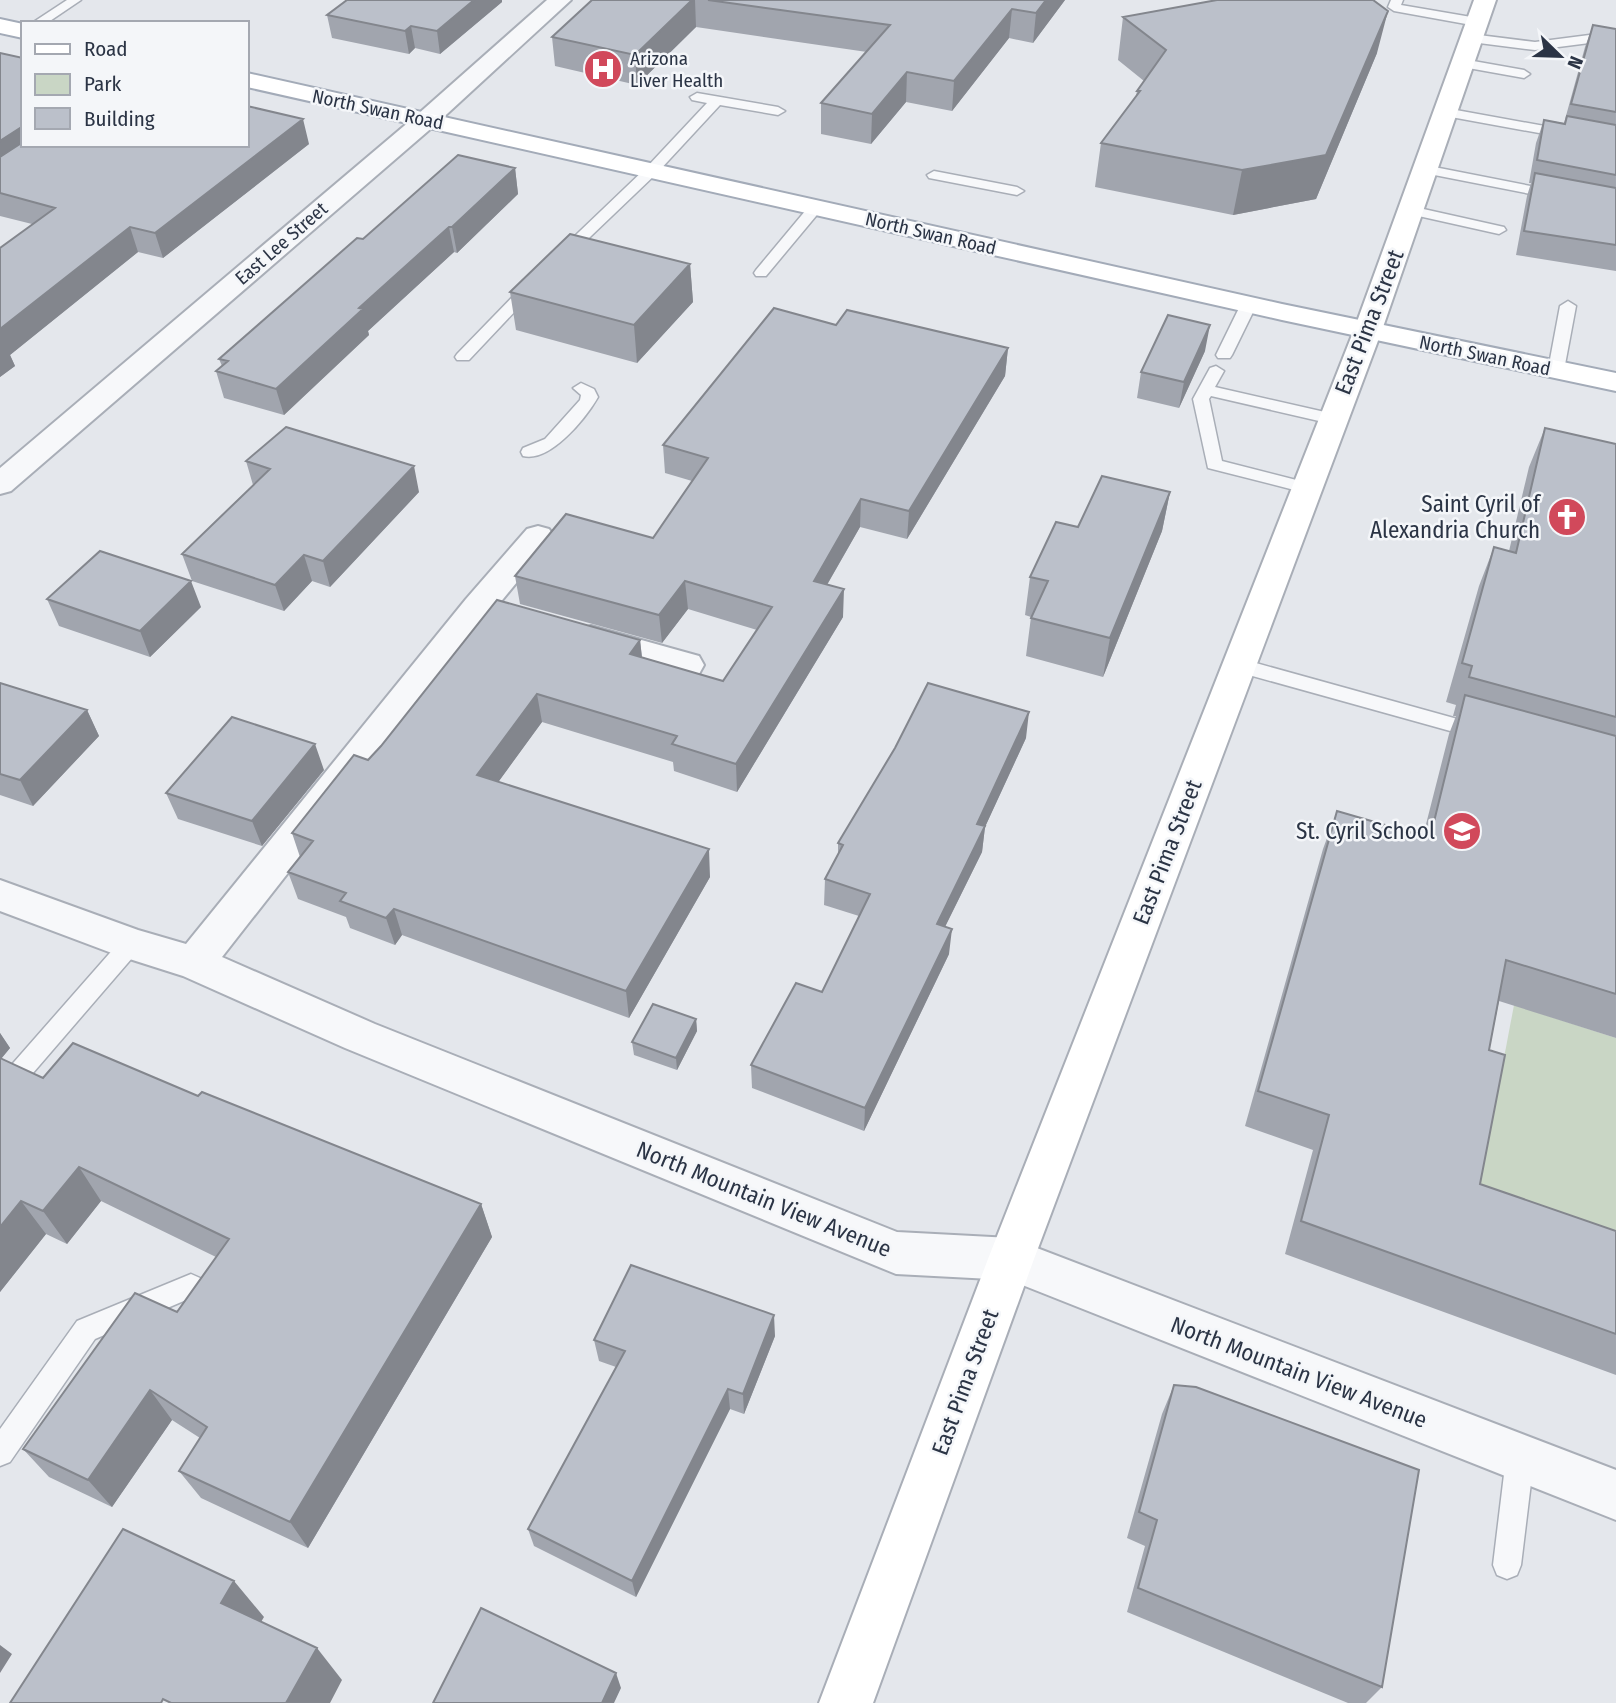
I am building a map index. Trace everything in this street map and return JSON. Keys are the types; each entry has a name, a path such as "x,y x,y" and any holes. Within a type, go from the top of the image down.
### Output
{"street":[{"name":"East Lee Street","path":"0,484 426,120 560,0"},
{"name":"East Pima Street","path":"846,1703 1011,1259 1368,330 1478,20"},
{"path":"0,26 21,31"},
{"name":"North Swan Road","path":"248,80 1248,304 1616,383"},
{"path":"194,963 478,607 538,536"},
{"path":"478,607 517,618"},
{"path":"556,629 687,665"},
{"name":"North Mountain View Avenue","path":"0,895 131,944 194,963 360,1036 896,1253 1011,1259 1616,1495"}],"lane":[{"path":"41,21 75,0"},
{"path":"1397,0 1394,7 1478,20 1535,46 1605,37 1616,39"},
{"path":"1462,63 1524,74"},
{"path":"697,97 778,111"},
{"path":"463,357 652,170 716,101"},
{"path":"1445,112 1616,143"},
{"path":"1424,169 1576,199"},
{"path":"934,175 1017,191"},
{"path":"761,273 816,207"},
{"path":"1410,210 1499,230"},
{"path":"1224,355 1248,304"},
{"path":"1556,370 1567,306"},
{"path":"1216,371 1201,399 1214,464 1306,488"},
{"path":"529,452 551,443 587,402 590,397 581,388"},
{"path":"1206,390 1332,419"},
{"path":"1238,665 1495,737"},
{"path":"0,1095 131,944"},
{"path":"0,1452 86,1330 191,1286"},
{"path":"1507,1565 1520,1458"}],"green space":[{"path":"1514,1005 1616,1038 1616,1266 1474,1216"}],"building":[{"path":"347,0 474,0 437,31 411,26 405,31 327,15"},
{"path":"592,0 692,0 635,55 552,37"},
{"path":"708,0 1046,0 1036,13 1012,9 954,81 907,72 872,114 821,103 890,25"},
{"path":"1217,0 1373,0 1388,11 1326,155 1242,170 1101,143 1140,91 1137,91 1166,50 1123,17"},
{"path":"1593,25 1616,29 1616,112 1571,104"},
{"path":"0,53 21,58 21,127 0,141"},
{"path":"248,106 303,119 155,233 130,227 0,329 0,248 55,208 0,193 0,157 21,143 21,147 248,147"},
{"path":"1567,116 1616,125 1616,175 1537,160 1544,120 1565,124"},
{"path":"458,155 515,168 359,308 363,309 276,389 216,371 228,361 219,359 357,238 363,239"},
{"path":"1535,173 1616,188 1616,245 1524,231"},
{"path":"570,234 690,264 634,325 510,292"},
{"path":"774,308 836,325 847,310 1008,348 909,511 861,499 814,581 844,589 736,764 672,744 677,736 537,694 477,775 709,849 626,991 394,909 386,918 340,901 346,893 288,872 313,841 292,833 354,755 368,760 381,746 497,600 640,640 630,654 723,681 772,607 685,581 659,615 515,576 566,514 653,538 708,458 663,445"},
{"path":"1168,315 1210,325 1184,382 1141,372"},
{"path":"286,427 414,466 323,561 304,555 275,585 182,554 270,469 246,461"},
{"path":"1545,428 1616,444 1616,717 1469,677 1472,666 1462,663 1494,547 1516,553"},
{"path":"1102,476 1170,492 1110,638 1031,618 1048,581 1030,577 1056,522 1078,527"},
{"path":"100,551 191,581 140,631 47,599"},
{"path":"0,683 87,710 20,780 0,774"},
{"path":"928,683 1029,712 977,824 985,826 937,924 952,929 865,1108 751,1065 796,983 822,992 870,894 825,879 843,845 838,843 895,748"},
{"path":"1465,695 1616,736 1616,994 1506,960 1489,1050 1505,1055 1480,1184 1616,1231 1616,1334 1301,1221 1329,1115 1258,1091 1337,811 1430,838"},
{"path":"232,717 315,744 252,821 166,793"},
{"path":"653,1004 696,1019 676,1058 632,1042"},
{"path":"73,1043 198,1096 202,1092 481,1204 290,1522 179,1471 207,1427 150,1390 88,1480 23,1449 135,1293 177,1312 229,1239 79,1167 43,1211 21,1201 0,1227 0,1058 43,1078"},
{"path":"631,1265 774,1315 743,1394 728,1389 632,1581 528,1529 625,1351 594,1340"},
{"path":"1174,1385 1196,1387 1419,1470 1382,1687 1138,1588 1157,1520 1139,1512"},
{"path":"123,1529 234,1581 221,1603 317,1648 286,1703 171,1703 163,1699 161,1703 10,1703"},
{"path":"481,1608 616,1673 602,1703 433,1703"}],"place":[{"name":"Arizona Liver Health","path":"603,69"},
{"name":"Saint Cyril of Alexandria Church","path":"1567,517"},
{"name":"St. Cyril School","path":"1462,831"}]}
